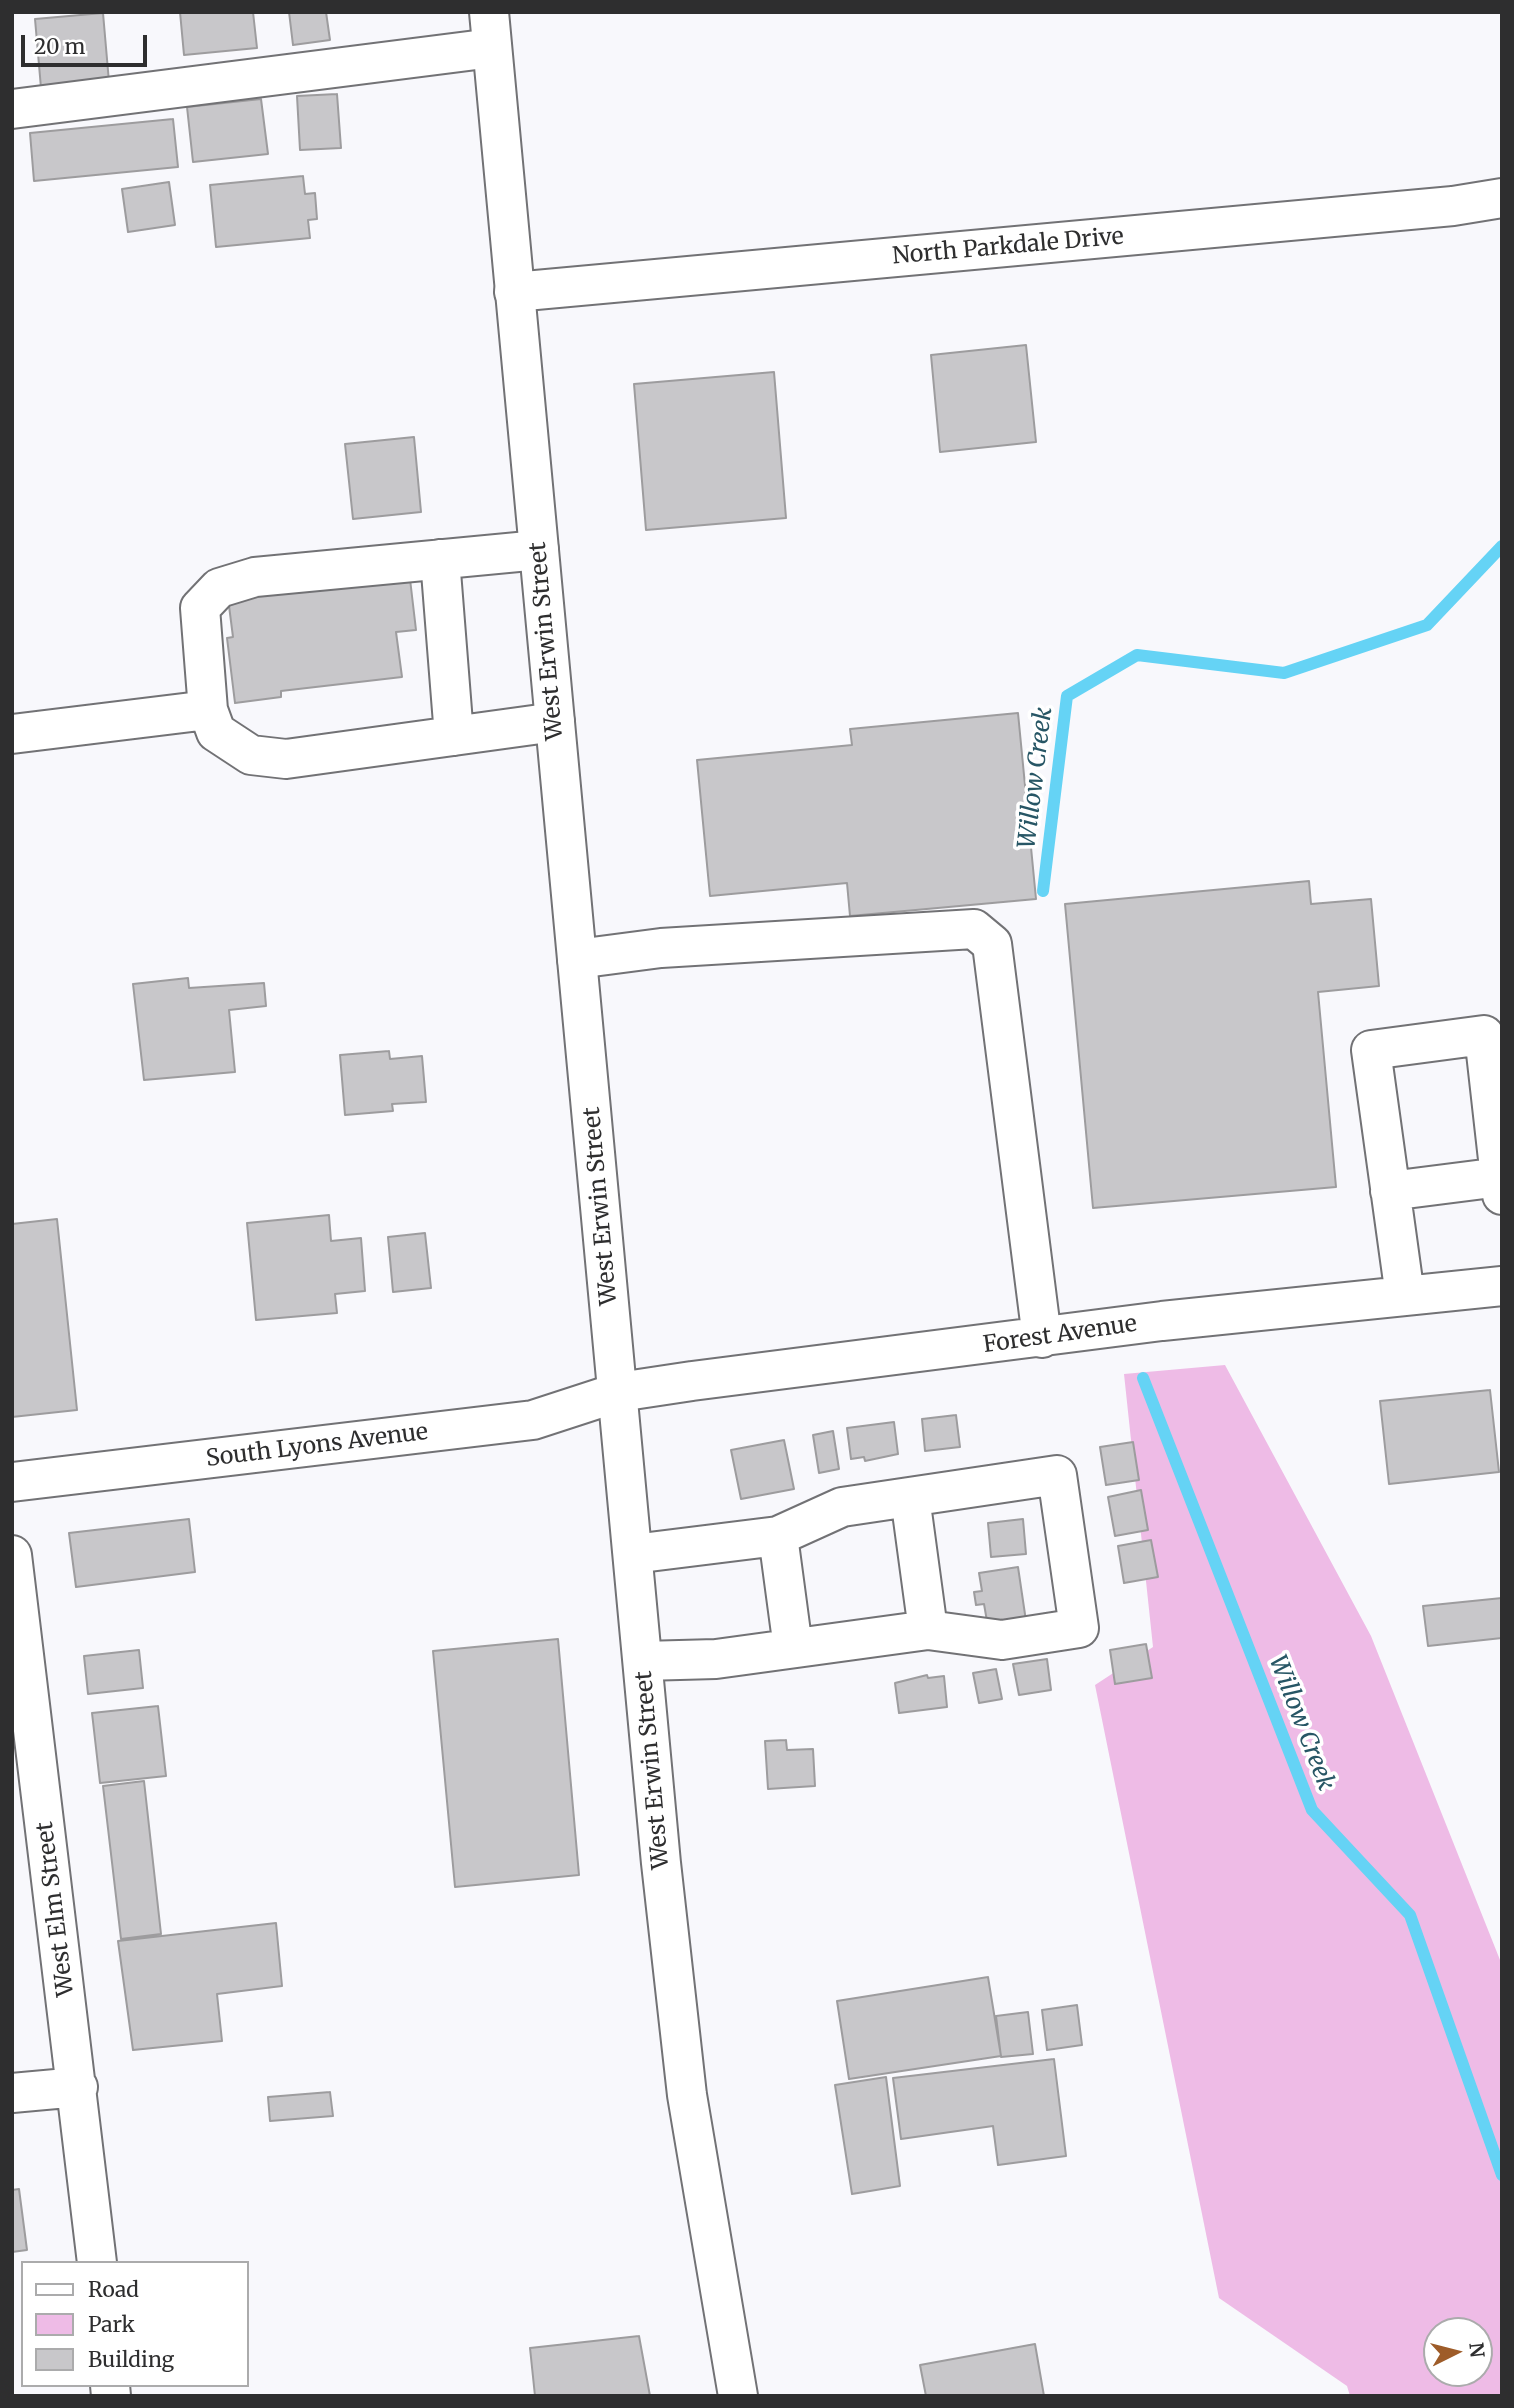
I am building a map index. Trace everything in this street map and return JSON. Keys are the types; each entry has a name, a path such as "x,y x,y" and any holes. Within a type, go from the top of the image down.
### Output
{"street":[{"path":"12,109 491,30"},
{"name":"West Erwin Street","path":"491,30 619,1392 660,1863 687,2095 738,2396"},
{"name":"North Parkdale Drive","path":"514,292 1440,207 1502,198"},
{"path":"539,550 255,578 219,588 200,608 208,710 216,732 251,755 286,759 555,722"},
{"path":"440,559 454,736"},
{"path":"12,734 208,710"},
{"path":"578,959 661,948 974,929 992,944 1042,1338"},
{"path":"1390,1191 1501,1186 1484,1035 1371,1050 1390,1191 1405,1296"},
{"name":"Forest Avenue","path":"619,1392 1042,1338 1502,1286"},
{"name":"South Lyons Avenue","path":"12,1482 533,1420 619,1392"},
{"path":"633,1554 778,1536 842,1507 1057,1475 1079,1628 1002,1640 928,1630 716,1659 643,1661"},
{"path":"910,1497 928,1630"},
{"path":"778,1536 793,1648"},
{"name":"West Elm Street","path":"12,1555 97,2261"},
{"path":"12,2093 78,2087"}],"green space":[{"path":"1225,1365 1371,1636 1502,1965 1502,2396 1350,2396 1347,2386 1219,2298 1095,1685 1153,1647 1124,1374"}],"building":[{"path":"180,12 253,12 257,48 184,55"},
{"path":"289,12 326,12 330,40 293,45"},
{"path":"103,13 109,82 41,88 35,19"},
{"path":"337,94 341,148 300,150 297,96"},
{"path":"261,99 268,154 193,162 187,107"},
{"path":"173,119 178,167 34,181 30,133"},
{"path":"303,176 305,194 315,193 317,219 308,220 310,238 216,247 210,185"},
{"path":"169,182 175,225 128,232 122,189"},
{"path":"1026,345 1036,442 940,452 931,355"},
{"path":"774,372 786,518 646,530 634,384"},
{"path":"414,437 421,512 353,519 345,444"},
{"path":"410,579 416,630 396,632 402,677 281,691 281,697 235,703 227,638 233,637 228,598"},
{"path":"1018,713 1036,899 850,916 847,883 710,896 697,760 852,745 850,729"},
{"path":"1309,881 1311,904 1371,899 1379,986 1318,992 1336,1187 1093,1208 1065,904"},
{"path":"188,978 189,988 264,983 266,1006 229,1010 235,1072 144,1080 133,984"},
{"path":"389,1051 390,1059 422,1056 426,1102 392,1104 393,1111 345,1115 340,1055"},
{"path":"329,1215 331,1241 361,1238 365,1291 335,1294 337,1313 256,1320 247,1223"},
{"path":"57,1219 77,1410 12,1417 12,1224"},
{"path":"425,1233 431,1288 393,1292 388,1237"},
{"path":"1490,1390 1499,1472 1389,1484 1380,1401"},
{"path":"956,1415 960,1447 925,1451 922,1419"},
{"path":"894,1422 898,1454 865,1461 864,1457 851,1459 847,1428"},
{"path":"833,1431 839,1469 819,1473 813,1435"},
{"path":"784,1440 794,1489 741,1499 731,1450"},
{"path":"1133,1442 1139,1480 1106,1485 1100,1447"},
{"path":"1141,1490 1148,1530 1115,1536 1108,1497"},
{"path":"189,1519 195,1572 76,1587 69,1533"},
{"path":"1023,1519 1026,1554 991,1557 988,1523"},
{"path":"1151,1540 1158,1577 1124,1583 1118,1546"},
{"path":"1018,1567 1026,1621 988,1627 984,1604 976,1605 974,1592 982,1591 979,1573"},
{"path":"1502,1598 1502,1638 1428,1646 1423,1606"},
{"path":"558,1639 579,1875 455,1887 433,1651"},
{"path":"1146,1644 1152,1678 1115,1684 1110,1650"},
{"path":"139,1650 143,1688 88,1694 84,1656"},
{"path":"1047,1659 1051,1690 1019,1695 1013,1664"},
{"path":"996,1669 1002,1699 979,1703 973,1673"},
{"path":"927,1675 928,1678 944,1676 947,1707 899,1713 895,1683"},
{"path":"158,1706 166,1776 100,1783 92,1713"},
{"path":"786,1740 787,1750 813,1749 815,1786 768,1789 765,1741"},
{"path":"144,1781 161,1934 121,1939 103,1786"},
{"path":"276,1923 282,1986 217,1994 222,2041 133,2050 118,1941"},
{"path":"988,1977 1001,2056 849,2079 837,2001"},
{"path":"1077,2005 1082,2045 1047,2050 1042,2010"},
{"path":"1028,2012 1033,2054 1001,2057 996,2016"},
{"path":"1054,2059 1066,2156 998,2165 993,2126 901,2139 893,2078"},
{"path":"886,2077 900,2186 852,2194 835,2085"},
{"path":"330,2092 333,2116 270,2121 268,2097"},
{"path":"19,2189 27,2250 12,2252 12,2190"},
{"path":"639,2336 650,2396 535,2396 530,2348"},
{"path":"1035,2344 1044,2396 926,2396 920,2365"}],"waterway":[{"name":"Willow Creek","path":"1043,891 1067,696 1137,655 1284,673 1427,625 1502,546"},
{"name":"Willow Creek","path":"1143,1378 1312,1810 1410,1915 1502,2175"}]}
